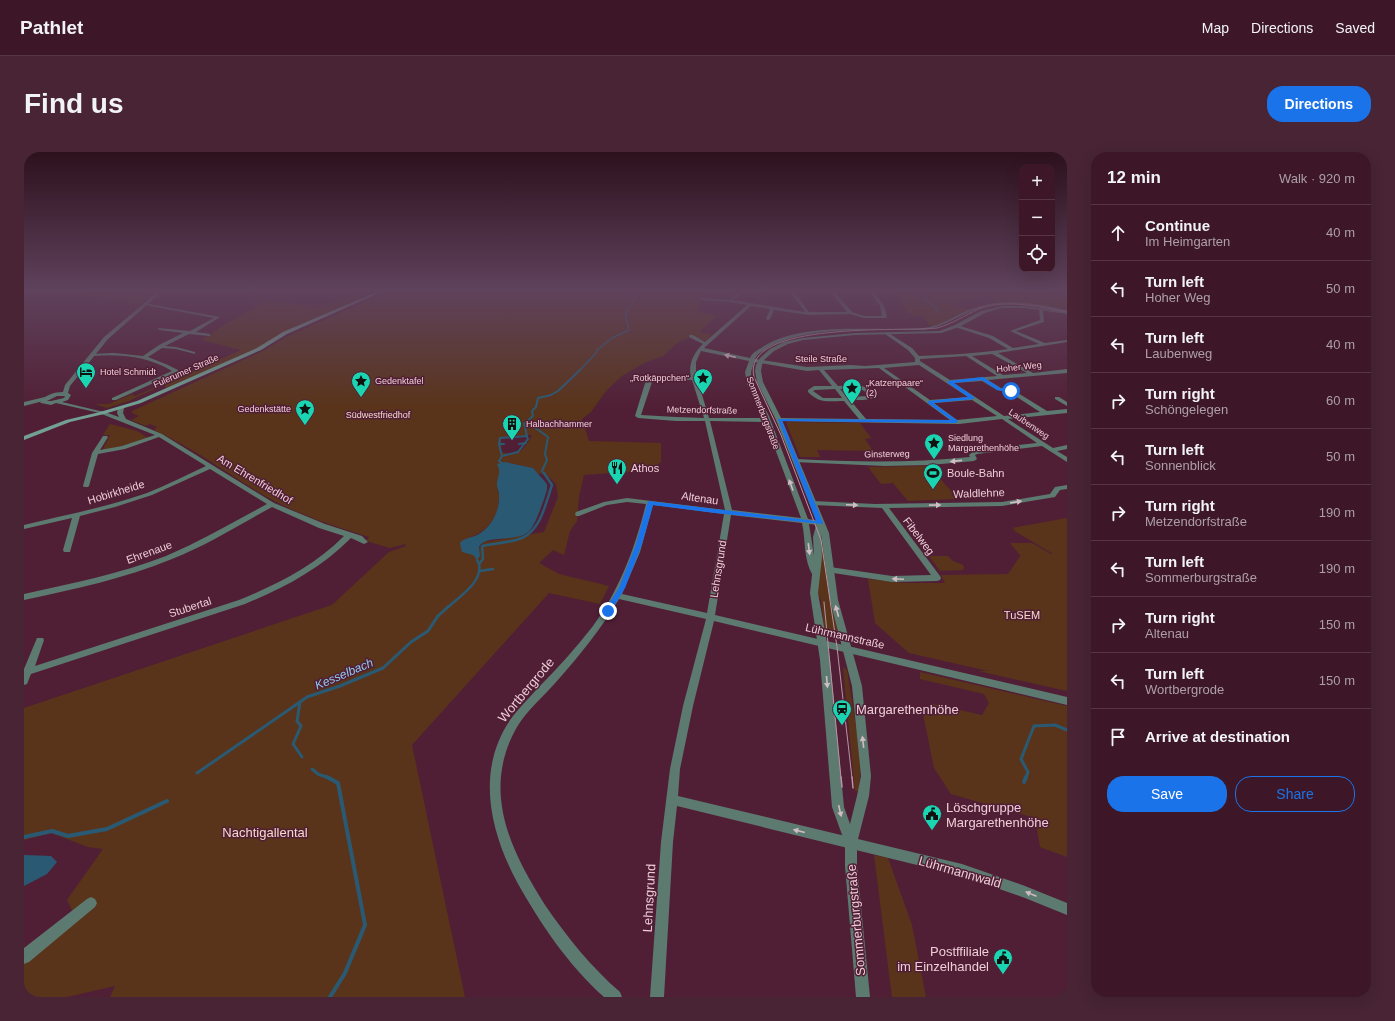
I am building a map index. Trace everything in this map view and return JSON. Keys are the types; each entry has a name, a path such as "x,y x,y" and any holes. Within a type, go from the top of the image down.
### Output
{"main road":[{"name":"Fulerumer Straße","path":"24,438 78,418 121,408 162,392 252,352 295,329"},
{"name":"Fulerumer Straße","path":"24,443 102,413"}],"street":[{"path":"24,403 44,400 68,386 106,338 116,329"},
{"path":"163,329 208,335"},
{"path":"144,357 195,329"},
{"name":"Lehnsgrund","path":"657,997 666,842 676,769 688,706 711,618 729,508 707,419 692,371 693,362 703,347 722,329"},
{"name":"Sommerburgstraße","path":"863,997 851,870 851,843 863,796 866,763 857,686 834,600 826,536 779,420 760,382 758,371 760,362 772,350 795,340 907,329"},
{"name":"Sommerburgstraße","path":"816,574 811,567 805,522 767,420 748,377 748,364 750,360 764,347 792,336 838,330 888,331 894,333 936,332 945,329"},
{"path":"968,329 991,337 1012,349"},
{"path":"1017,329 1012,331 1043,344"},
{"name":"Laubenweg","path":"888,331 910,349 919,360 949,382 1067,460"},
{"path":"691,336 703,347"},
{"name":"Steile Straße","path":"703,347 760,362 793,367 821,369 880,367 919,360 965,354 981,354 1067,341"},
{"path":"161,347 176,348 193,353"},
{"path":"993,352 1032,374"},
{"path":"965,354 1002,377"},
{"path":"92,355 132,355 144,357 163,364 176,371 114,398"},
{"path":"880,367 956,422"},
{"path":"821,369 864,421"},
{"path":"1057,371 1067,379"},
{"name":"Hoher Weg","path":"949,382 1067,371"},
{"name":"Metzendorfstraße","path":"694,379 649,378 638,416 666,419 767,420"},
{"path":"983,379 999,389 1011,391 1048,414"},
{"path":"44,400 46,403 57,402 65,396 68,386"},
{"path":"837,387 862,388 866,389 872,397 846,399 819,399 810,390 814,388 837,387"},
{"path":"56,394 65,396 102,413"},
{"path":"929,402 973,398"},
{"path":"1057,398 1067,404"},
{"name":"Fulerumer Straße","path":"57,402 102,413"},
{"path":"78,418 81,414 79,408"},
{"path":"121,408 120,412 124,421"},
{"path":"779,420 956,422 1067,411"},
{"name":"Am Ehrenfriedhof","path":"102,413 160,435 272,504 322,526 359,538 364,542"},
{"path":"95,453 123,448 160,435"},
{"path":"86,486 95,453 105,437"},
{"name":"Ginsterweg","path":"796,461 848,464 938,462 974,459 972,455 975,452 1042,444"},
{"path":"1051,450 1067,447"},
{"name":"Hobirkheide","path":"24,527 108,508 142,497 211,466"},
{"name":"Waldlehne","path":"813,503 884,506 1002,504 1054,496 1057,488 1067,487"},
{"name":"Altenau","path":"579,514 598,505 619,500 820,523"},
{"name":"Wortbergrode","path":"615,997 602,987 578,959 540,910 516,870 501,833 495,802 494,778 497,760 504,739 515,722 586,642 617,596 639,544 650,503"},
{"name":"Ehrenaue","path":"24,597 97,581 156,563 203,542 272,504"},
{"name":"Fibelweg","path":"830,570 892,579 937,578 884,506"},
{"path":"66,550 77,515"},
{"name":"Sommerburgstraße","path":"820,523 817,537 818,557 814,593 822,643 838,807 851,843"},
{"name":"Stubertal","path":"25,675 242,602 269,591 308,570 349,535"},
{"name":"Lührmannstraße","path":"617,596 1067,701"},
{"path":"25,675 40,640"},
{"path":"672,800 851,843"},
{"name":"Lührmannwald","path":"851,843 967,872 1025,892 1067,909"},
{"path":"24,957 91,903"}],"green space":[{"path":"217,329 291,329 257,349 166,389 165,384 129,401 107,408 95,404 109,404 132,394 135,396 241,350 202,340"},
{"name":"Nachtigallental","path":"303,329 702,329 699,332 712,334 706,341 691,335 686,335 689,337 676,344 663,356 644,363 622,376 606,391 591,412 582,419 589,441 661,443 661,462 651,470 584,475 579,497 577,521 570,531 564,555 553,550 539,563 559,574 609,586 600,604 549,593 412,745 465,997 110,997 115,986 67,997 24,997 24,964 77,920 67,900 103,849 88,847 51,833 24,840 24,708 332,605 389,552 406,546 405,544 390,548 366,541 369,537 304,515 267,497 197,453 154,430 157,427 150,424 146,426 131,420 139,416 132,413 132,411 265,350 286,337","holes":["532,435 526,445 517,453 501,452 501,437","505,462 533,468 538,474 545,473 556,484 558,497 544,532 484,542 479,548 480,556 470,554 463,540 471,537 490,525 494,519 497,512 499,495 497,486 498,480"]},
{"path":"786,422 860,423 871,438 865,439 873,451 817,450 820,457 800,457"},
{"path":"110,424 137,431 148,438 104,450 103,449 110,435 103,435"},
{"path":"926,466 933,471 953,493 951,494 956,499 908,501 893,483 881,484 868,467"},
{"name":"TuSEM","path":"1067,518 1067,691 978,671 988,671 909,653 875,623 868,579 904,583 945,583 941,575 1008,574 1021,555 1035,554 1020,555 1010,543 1032,543 1053,554 1012,528"},
{"path":"819,545 824,546 839,635 824,632 821,600 817,593"},
{"path":"929,556 948,556 953,561 963,565 964,568 963,570 940,571"},
{"path":"843,667 847,670 859,748 859,791 855,791"},
{"path":"920,672 1067,706 1067,857 1040,847 1035,818 951,794 934,768 923,714 933,716 933,704 982,715 989,703 984,694 920,679"},
{"path":"874,855 888,858 912,925 926,997 892,997"}],"water":[{"path":"505,462 533,468 547,484 547,490 537,517 530,530 518,537 488,540 479,547 480,556 477,560 473,555 462,552 460,543 482,532 494,518 499,500 497,482 499,471 497,464"},
{"path":"24,855 51,856 57,862 47,874 24,886"}],"waterway":[{"name":"Kesselbach","path":"579,371 597,350 612,338 629,329"},
{"name":"Kesselbach","path":"527,422 533,416 532,411 536,407 538,398 551,395 558,391 579,371"},
{"name":"Kesselbach","path":"525,443 528,439 524,424 527,422"},
{"name":"Kesselbach","path":"527,422 548,437 545,454 547,460 542,471 544,474"},
{"path":"499,444 500,438 527,436"},
{"name":"Kesselbach","path":"502,456 518,452 525,443"},
{"name":"Kesselbach","path":"519,444 525,443"},
{"path":"499,444 504,444"},
{"path":"499,444 502,456"},
{"name":"Kesselbach","path":"502,456 499,461 502,463"},
{"name":"Kesselbach","path":"479,564 483,559 482,546 517,540 534,529 542,515 552,485 544,473"},
{"name":"Kesselbach","path":"477,560 479,564"},
{"name":"Kesselbach","path":"448,607 464,594 474,583 479,571 479,564"},
{"path":"480,571 493,569"},
{"name":"Kesselbach","path":"300,702 307,697 340,686 383,668 411,642 428,631 438,616 449,606"},
{"path":"197,773 300,702"},
{"name":"Kesselbach","path":"300,702 297,721 301,726 293,744 302,757"},
{"path":"1026,778 1028,772 1021,759 1034,726 1055,725 1067,730"},
{"name":"Kesselbach","path":"312,769 318,774 328,778"},
{"path":"1024,782 1026,777"},
{"name":"Kesselbach","path":"328,778 338,783 365,925 345,973 330,997"},
{"path":"24,837 52,831 68,836 107,829 167,801"}],"tram line":[{"path":"852,778 837,647 821,540 781,435 754,377 757,359 772,346 798,338 829,333 862,330 895,329"},
{"path":"824,602 841,778"},
{"path":"841,777 842,787"},
{"path":"852,777 853,788"}],"place":[{"name":"Hotel Schmidt","path":"86,389"},
{"name":"„Rotkäppchen“","path":"703,395"},
{"name":"Gedenktafel","path":"361,398"},
{"name":"„Katzenpaare“ (2)","path":"852,405"},
{"name":"Gedenkstätte","path":"305,426"},
{"name":"Halbachhammer","path":"512,441"},
{"name":"Siedlung Margarethenhöhe","path":"934,460"},
{"name":"Athos","path":"617,485"},
{"name":"Boule-Bahn","path":"933,490"},
{"name":"Margarethenhöhe","path":"842,726"},
{"name":"Löschgruppe Margarethenhöhe","path":"932,831"},
{"name":"Postffiliale im Einzelhandel","path":"1003,975"}],"route":[{"path":"608,611 622,588 639,544 650,503 715,512 820,523 779,420 956,422 929,402 973,398 949,382 983,379 999,389 1011,391"}],"park label":[{"name":"Südwestfriedhof","path":"378,415"}]}
